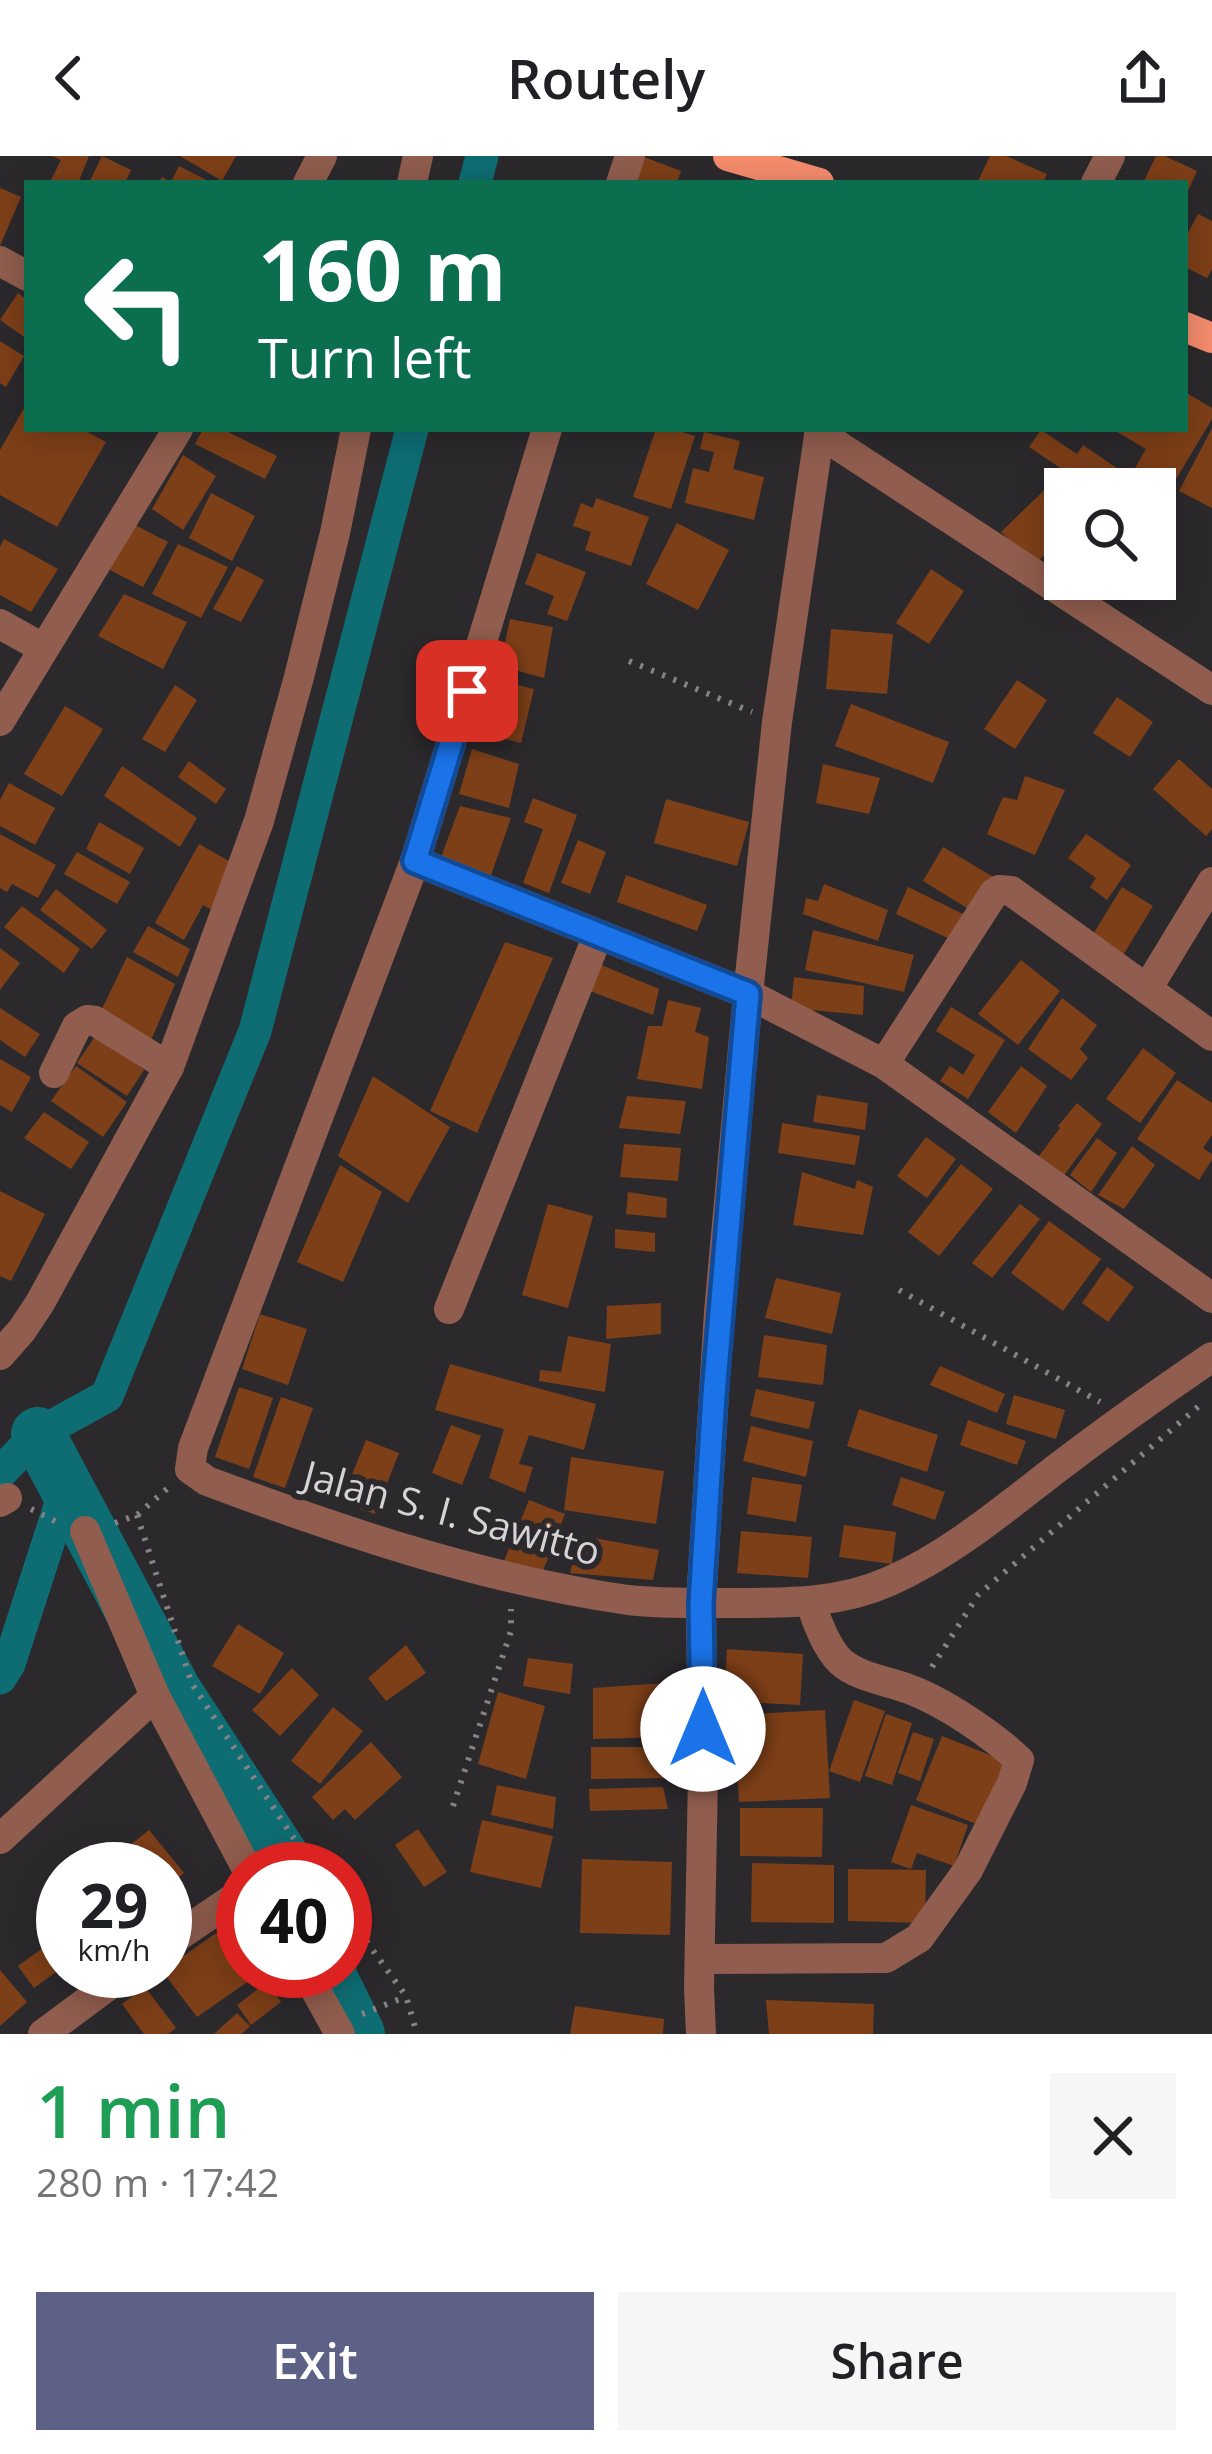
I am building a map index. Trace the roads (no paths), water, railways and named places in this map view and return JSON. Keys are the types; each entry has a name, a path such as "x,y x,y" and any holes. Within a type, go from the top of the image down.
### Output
{"main road":[{"path":"728,156 809,180"}],"street":[{"path":"0,721 176,432"},
{"path":"0,1355 40,1303 170,1067 259,821 335,533 355,432"},
{"path":"546,432 415,861 748,994 884,1064 1212,1298"},
{"path":"701,2034 701,1603 719,1312 777,722 820,432"},
{"path":"822,432 1212,690"},
{"path":"0,624 43,648"},
{"name":"Jalan S. I. Sawitto","path":"415,861 193,1448 190,1469 207,1480 340,1531 543,1584 632,1600 701,1603 817,1618 894,1580 982,1526 1125,1416 1212,1357"},
{"path":"1147,989 1212,882"},
{"path":"884,1064 999,890 1011,891 1212,1036"},
{"path":"449,1309 598,935"},
{"path":"54,1073 77,1027 87,1020 170,1067"},
{"path":"76,1529 155,1696 233,1842"},
{"path":"700,1959 886,1958 919,1938 968,1870 1012,1783 1019,1760 1000,1741 916,1691 841,1662 817,1618"},
{"path":"0,1839 155,1696"},
{"path":"44,2034 92,1998"},
{"path":"320,1998 338,2029"}],"waterway":[{"path":"476,180 482,156"},
{"path":"0,1678 9,1664 61,1503 38,1434 107,1396 255,1031 411,432"},
{"path":"0,1473 38,1434"},
{"path":"38,1434 174,1690 273,1842"},
{"path":"340,1998 358,2034"}]}
